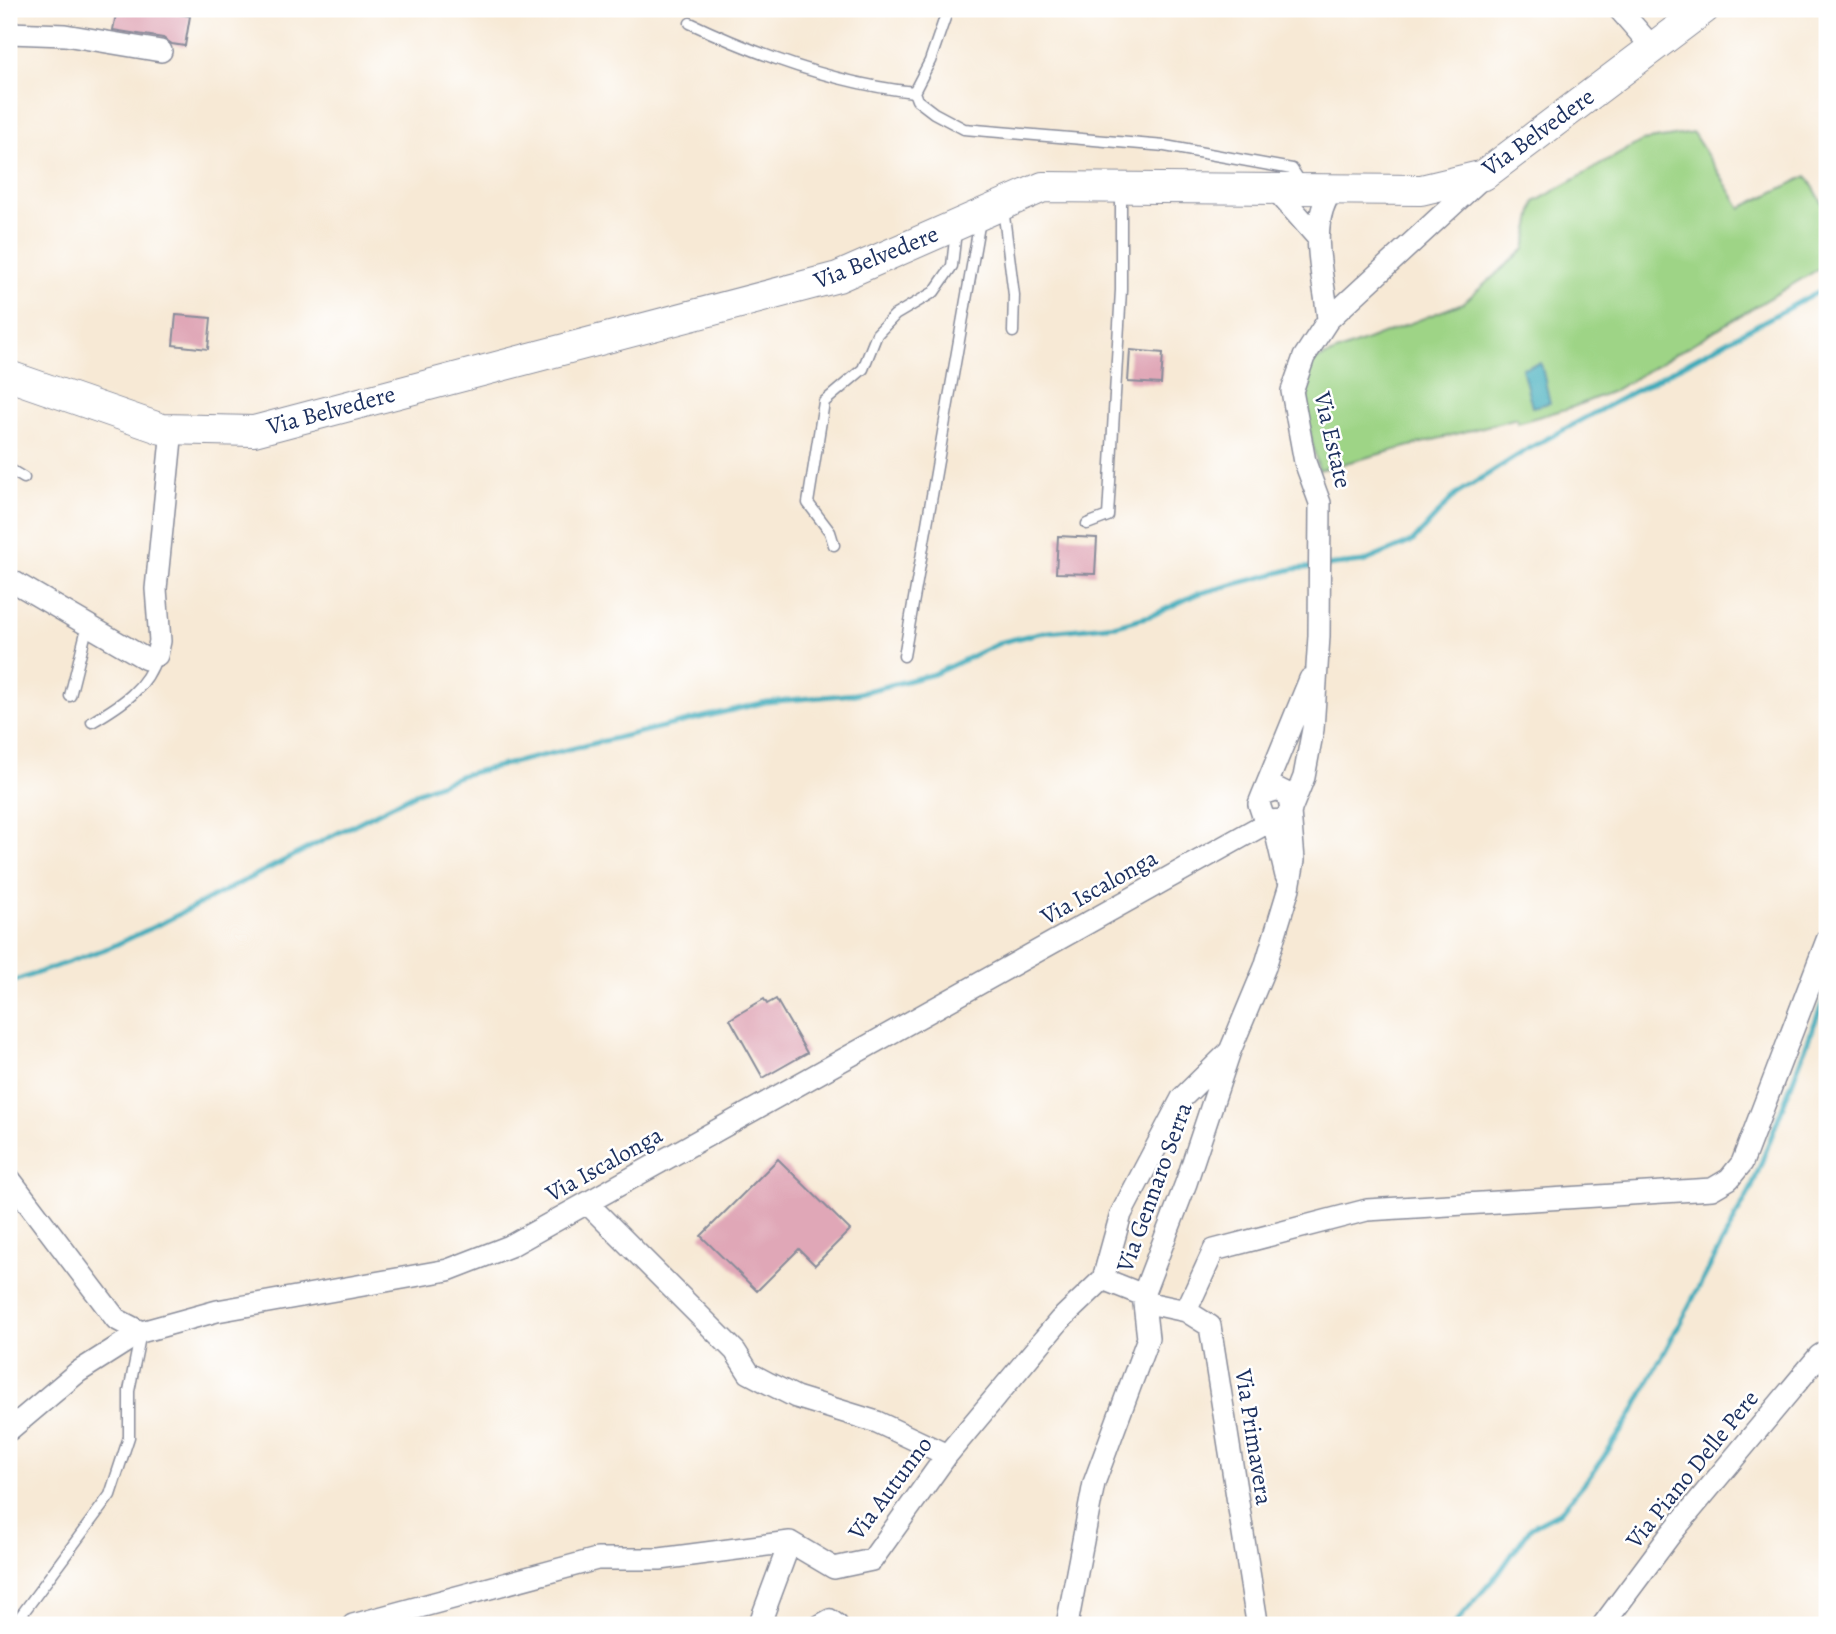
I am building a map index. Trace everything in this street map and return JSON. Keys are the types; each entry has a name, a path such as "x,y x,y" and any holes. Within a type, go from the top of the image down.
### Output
{"street":[{"path":"1619,9 1652,47"},
{"name":"Via Belvedere","path":"9,376 162,429 254,430 838,277 1043,187 1421,190 1484,176 1704,9"},
{"path":"9,33 65,35 161,51"},
{"name":"Via Estate","path":"1274,810 1304,777 1313,729 1319,636 1320,503 1305,462 1292,391 1304,357 1328,320 1484,176"},
{"path":"1275,189 1318,238"},
{"path":"1319,189 1322,203 1318,238 1328,320"},
{"path":"9,579 146,659 157,655 160,641 156,590 172,429"},
{"name":"Via Estate","path":"1274,810 1315,668"},
{"path":"1103,1279 1121,1213 1182,1098 1230,1051 1265,967 1289,888 1274,810"},
{"name":"Via Iscalonga","path":"9,1430 78,1373 141,1332 217,1311 448,1270 510,1246 1234,841 1274,810"},
{"path":"1186,1311 1214,1250 1367,1210 1712,1189 1729,1180 1742,1163 1827,940"},
{"name":"Via Gennaro Serra","path":"1067,1625 1094,1483 1148,1338 1144,1298 1230,1051"},
{"path":"9,1178 116,1319 141,1332"},
{"path":"587,1203 734,1352 749,1373 796,1397 877,1422 947,1455"},
{"name":"Via Primavera","path":"1103,1279 1144,1298 1186,1311 1210,1326 1256,1622 1260,1625"},
{"name":"Via Autunno","path":"790,1542 834,1568 873,1560 947,1455 1060,1320 1103,1279"},
{"name":"Via Piano Delle Pere","path":"1603,1625 1670,1535 1819,1356 1827,1350"},
{"path":"354,1625 597,1559 660,1559 790,1542 761,1620 768,1625"},
{"path":"821,1625 830,1620 837,1625"}],"lane":[{"path":"948,9 930,61 914,92 917,100 934,113 964,129 1165,146 1292,169 1319,189"},
{"path":"690,23 734,44 816,71 879,88 914,92"},
{"path":"1087,524 1108,516 1121,290 1121,187"},
{"path":"980,214 1014,295 1013,332"},
{"path":"834,545 830,532 808,503 824,402 863,369 877,334 894,314 934,292 952,266 980,214"},
{"path":"904,656 980,214"},
{"path":"9,469 24,478"},
{"path":"70,696 88,624"},
{"path":"92,722 127,701 152,673 157,655"},
{"path":"14,1625 110,1495 129,1437 129,1391 141,1332"}],"green space":[{"path":"1693,133 1741,208 1807,176 1827,211 1827,264 1613,391 1573,407 1517,423 1517,418 1319,470 1308,416 1308,389 1313,361 1463,303 1525,249 1535,202 1642,141"}],"water":[{"path":"1541,363 1550,403 1532,407 1522,368"}],"building":[{"path":"117,9 151,9 190,16 185,46 172,44 163,38 113,30"},
{"path":"176,315 211,318 208,349 173,345"},
{"path":"1130,350 1163,353 1161,384 1128,382"},
{"path":"1058,536 1097,538 1095,574 1056,573"},
{"path":"764,999 767,1004 776,999 807,1053 763,1078 730,1019"},
{"path":"778,1159 850,1230 815,1265 799,1249 757,1291 701,1236"}],"waterway":[{"path":"1325,566 1363,562 1413,541 1455,495 1528,449 1827,287"},
{"path":"9,983 111,947 418,792 462,775 766,702 855,694 934,674 1002,642 1039,633 1117,625 1153,615 1197,594 1293,569 1316,567"},
{"path":"1454,1625 1501,1570 1531,1527 1560,1512 1595,1470 1629,1419 1752,1187 1827,991"}]}
